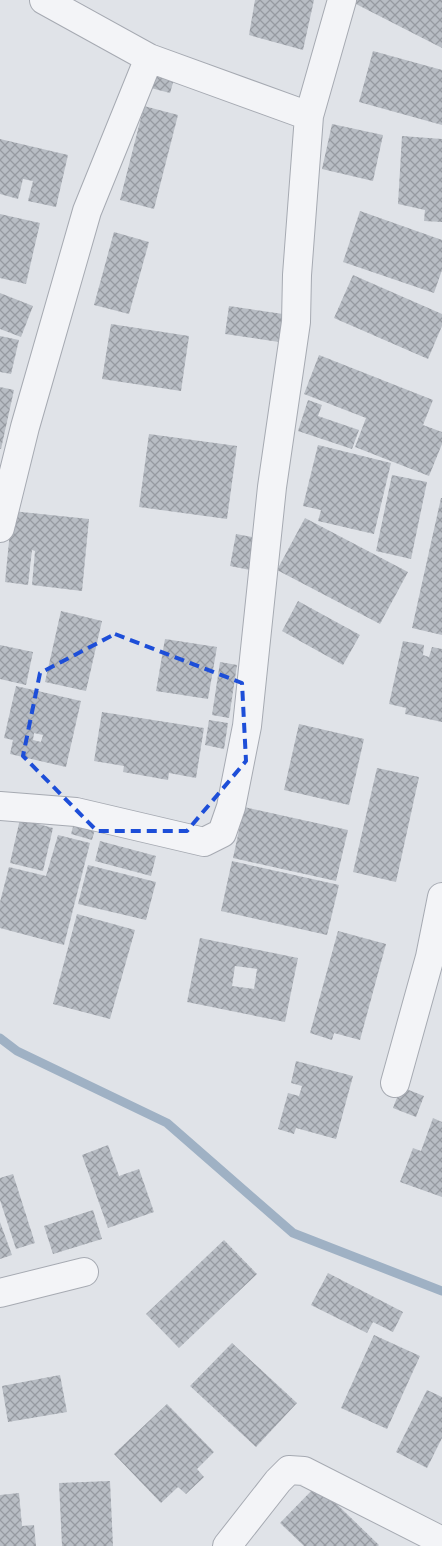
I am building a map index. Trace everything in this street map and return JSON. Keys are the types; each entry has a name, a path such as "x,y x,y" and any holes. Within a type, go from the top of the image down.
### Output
{"street":[{"path":"44,0 149,58 309,116"},
{"path":"0,806 76,812 204,842 222,833 231,807 247,726 272,487 296,322 297,275 309,116 342,0"},
{"path":"1,521 87,211 149,58"},
{"path":"395,1083 430,958 442,897"},
{"path":"0,1293 84,1272"},
{"path":"227,1546 278,1481 289,1470 304,1471 442,1541"}],"highlighted area":[{"path":"115,634 242,683 246,761 187,831 97,831 23,756 40,673"}],"building":[{"path":"255,0 314,0 303,50 249,35"},
{"path":"356,0 442,0 442,48 354,3"},
{"path":"373,51 442,70 442,125 359,102"},
{"path":"152,69 175,76 170,93 147,87"},
{"path":"144,106 178,115 154,209 120,200"},
{"path":"332,124 383,135 373,181 322,169"},
{"path":"402,136 442,139 442,222 424,221 425,210 398,204"},
{"path":"0,139 68,155 56,207 28,201 33,181 23,179 18,199 0,194"},
{"path":"360,211 442,240 442,270 434,293 343,262"},
{"path":"0,214 40,223 26,284 0,278"},
{"path":"114,232 149,242 129,314 94,305"},
{"path":"353,275 442,314 442,326 428,359 334,318"},
{"path":"0,293 33,306 21,337 0,329"},
{"path":"229,306 283,314 279,342 225,334"},
{"path":"111,324 189,336 181,391 102,379"},
{"path":"0,336 19,340 11,374 0,372"},
{"path":"319,355 433,400 423,425 442,432 442,444 429,476 355,447 366,418 304,394"},
{"path":"0,387 14,390 1,449 0,449"},
{"path":"308,400 322,405 318,416 359,430 352,449 298,431"},
{"path":"149,434 237,446 227,519 139,507"},
{"path":"318,445 391,463 374,534 318,521 321,510 303,506"},
{"path":"392,475 427,482 411,559 376,551"},
{"path":"442,498 442,635 412,628"},
{"path":"12,511 89,519 82,591 32,585 35,551 32,550 28,585 5,582"},
{"path":"305,518 408,572 380,624 277,570"},
{"path":"236,534 257,538 250,570 230,566"},
{"path":"298,601 360,635 343,665 282,631"},
{"path":"61,611 102,621 86,691 45,682"},
{"path":"165,639 217,647 208,699 156,691"},
{"path":"403,641 424,645 423,655 429,657 432,647 442,649 442,722 405,714 406,708 389,704"},
{"path":"0,645 33,652 26,685 0,679"},
{"path":"220,662 237,665 229,718 212,715"},
{"path":"16,686 81,701 66,767 10,754 13,740 4,738","holes":["34,733 43,735 41,742 33,740"]},
{"path":"102,712 204,728 196,778 169,773 168,780 123,772 124,766 94,761"},
{"path":"209,720 228,723 224,749 205,745"},
{"path":"299,724 364,739 349,805 284,790"},
{"path":"377,768 419,777 396,882 353,872"},
{"path":"244,807 348,830 336,881 233,858"},
{"path":"76,816 97,822 92,840 71,834"},
{"path":"20,819 53,828 43,871 10,863"},
{"path":"58,835 90,843 64,945 0,928 0,902 9,867 46,876"},
{"path":"100,841 156,856 151,876 95,861"},
{"path":"232,861 339,885 327,935 221,911"},
{"path":"88,865 156,882 146,920 78,904"},
{"path":"77,914 135,930 110,1019 53,1004"},
{"path":"338,931 386,944 360,1040 334,1033 332,1040 310,1033"},
{"path":"200,938 298,958 285,1022 187,1002","holes":["235,966 257,969 254,989 232,986"]},
{"path":"296,1061 353,1076 336,1139 296,1128 294,1134 278,1129 288,1093 299,1096 302,1086 291,1083"},
{"path":"401,1087 424,1096 416,1117 393,1108"},
{"path":"433,1118 442,1122 442,1197 400,1182 413,1148 421,1151"},
{"path":"108,1145 119,1176 139,1169 154,1212 108,1228 82,1155"},
{"path":"13,1174 35,1243 16,1249 0,1200 0,1178"},
{"path":"93,1210 102,1239 53,1254 44,1226"},
{"path":"0,1222 12,1255 0,1259"},
{"path":"224,1240 257,1274 179,1348 146,1314"},
{"path":"328,1273 403,1312 393,1332 373,1322 367,1333 311,1305"},
{"path":"374,1335 420,1356 387,1429 341,1408"},
{"path":"232,1343 297,1403 256,1447 190,1386"},
{"path":"60,1375 67,1412 8,1422 2,1386"},
{"path":"427,1390 442,1397 442,1438 427,1468 396,1452"},
{"path":"167,1404 214,1452 197,1469 204,1477 186,1494 178,1487 161,1503 114,1454"},
{"path":"110,1481 113,1546 62,1546 59,1483"},
{"path":"317,1485 379,1545 304,1546 280,1523"},
{"path":"19,1493 22,1526 34,1525 36,1546 0,1546 0,1495"}],"waterway":[{"path":"0,1038 17,1051 167,1123 293,1233 442,1291"}]}
